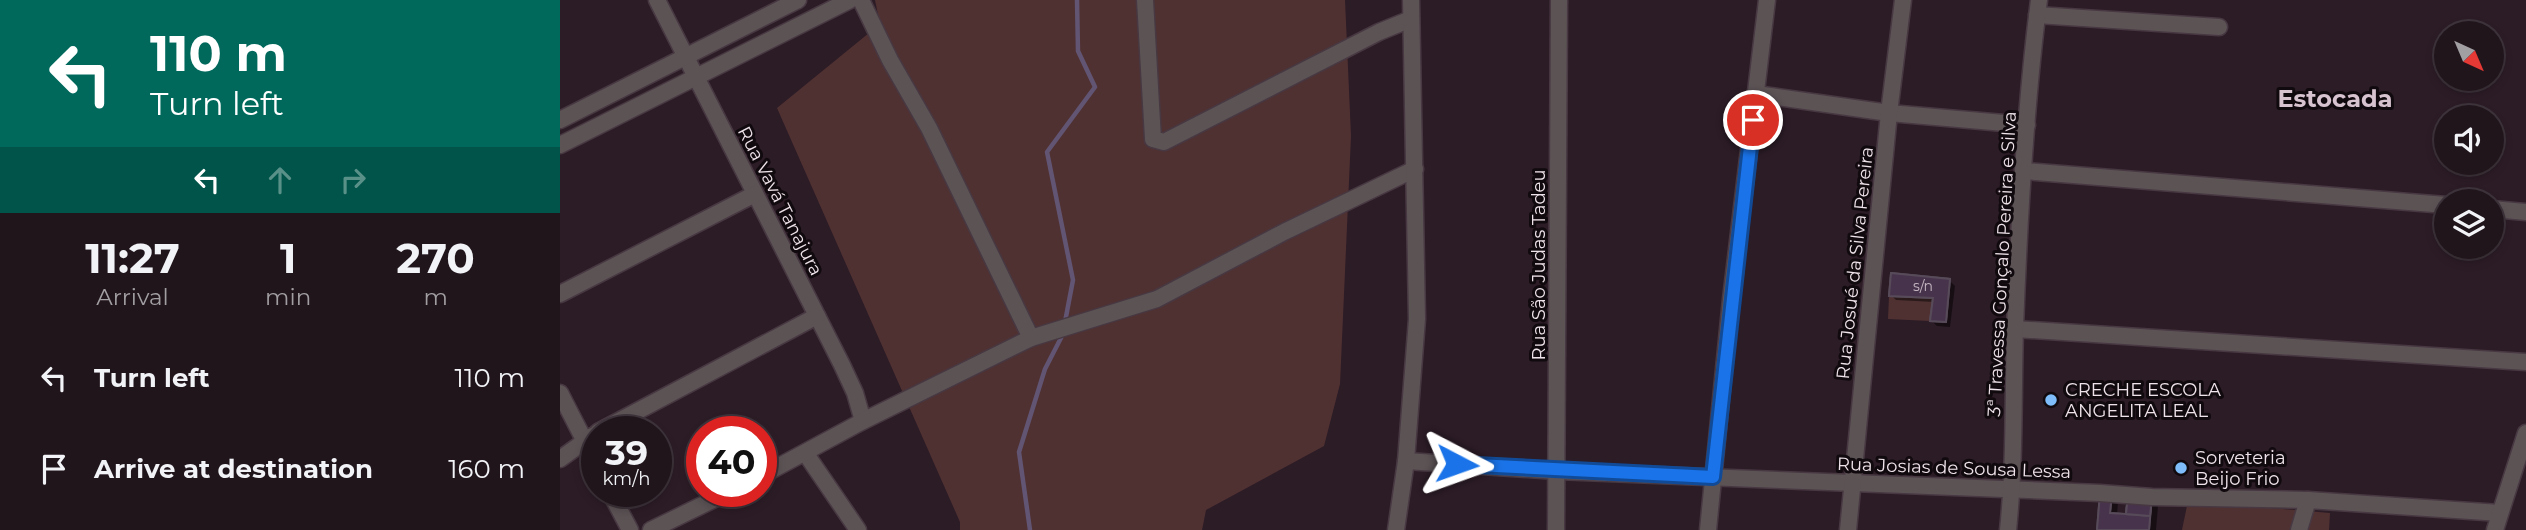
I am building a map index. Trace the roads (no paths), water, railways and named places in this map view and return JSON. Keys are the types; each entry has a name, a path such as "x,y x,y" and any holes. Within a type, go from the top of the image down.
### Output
{"street":[{"name":"Rua Vavá Tanajura","path":"657,0 855,393 863,421"},
{"path":"560,120 798,0"},
{"path":"560,145 850,0"},
{"path":"861,0 890,60 929,128 1031,338"},
{"path":"1145,0 1153,139 1164,142 1379,32 1411,19"},
{"path":"1396,530 1406,461 1417,319 1411,0"},
{"name":"Rua São Judas Tadeu","path":"1556,530 1559,0"},
{"path":"1708,530 1768,0"},
{"name":"Rua Josué da Silva Pereira","path":"1848,530 1889,113 1903,0"},
{"path":"2038,7 2219,27"},
{"name":"3ª Travessa Gonçalo Pereira e Silva","path":"2008,530 2012,491 2015,329 2024,171 2038,7"},
{"path":"1756,94 1889,113 2027,125"},
{"path":"597,101 607,122"},
{"path":"777,468 863,421 1031,338 1157,299 1284,232 1415,169"},
{"path":"2024,171 2434,204"},
{"path":"560,294 755,194"},
{"path":"2504,210 2526,212"},
{"path":"629,416 817,316"},
{"path":"2015,329 2526,362"},
{"path":"560,393 581,420"},
{"path":"2495,530 2526,433"},
{"path":"560,459 581,444"},
{"path":"806,454 858,530"},
{"name":"Rua Josias de Sousa Lessa","path":"1406,461 1557,471 2012,491 2308,500 2500,513"},
{"path":"2300,530 2308,500"},
{"path":"618,507 630,530"},
{"path":"651,530 698,507"}],"waterway":[{"path":"1065,322 1073,280 1047,152 1095,87 1078,51 1077,0"},
{"path":"1030,530 1019,452 1045,369 1063,334"}],"place":[{"name":"CRECHE ESCOLA ANGELITA LEAL","path":"2051,400"},
{"name":"Sorveteria Beijo Frio","path":"2181,468"}],"district":[{"name":"Estocada","path":"2335,99"}]}
